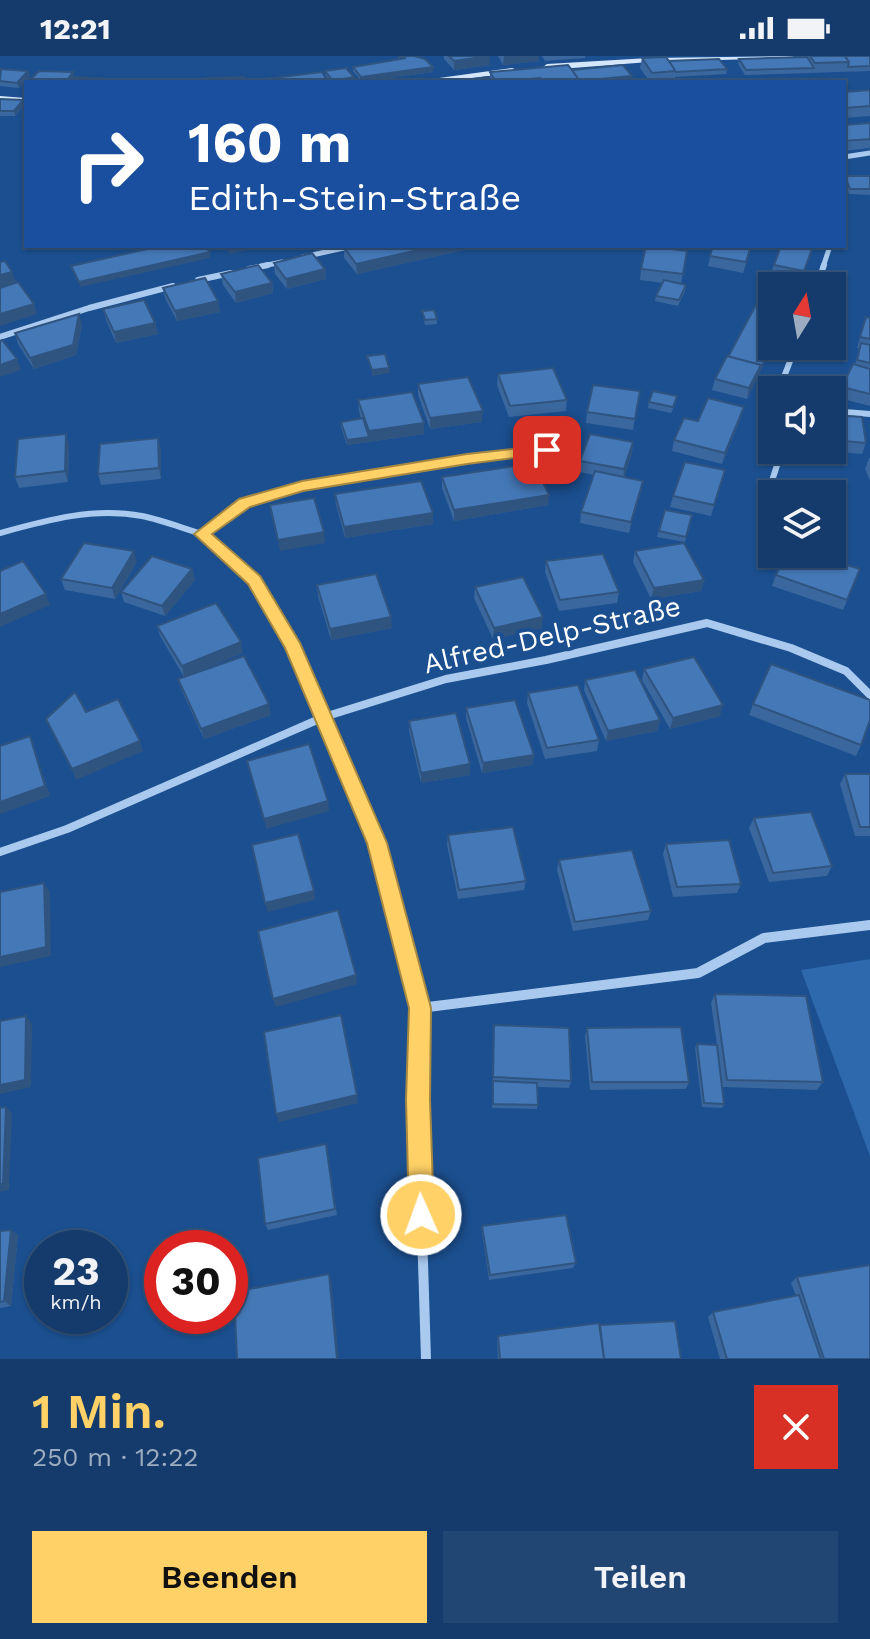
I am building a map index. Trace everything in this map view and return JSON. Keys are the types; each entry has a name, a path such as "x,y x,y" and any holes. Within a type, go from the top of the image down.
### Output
{"street":[{"path":"536,68 649,60 790,56"},
{"path":"432,80 521,70"},
{"path":"0,99 24,101"},
{"path":"846,157 870,153"},
{"path":"300,258 344,248"},
{"path":"822,272 829,248"},
{"path":"0,337 157,289 287,261"},
{"path":"846,412 870,414"},
{"path":"202,534 245,503 302,486 467,459 547,450"},
{"path":"0,533 58,517 93,513 141,516 202,534 254,580 293,648 377,843 420,1008 418,1100 426,1359"},
{"name":"Alfred-Delp-Straße","path":"0,852 67,829 324,717 446,679 546,660 707,623 791,648 846,671 870,695"},
{"path":"420,1008 698,973 764,938 870,925"}],"shaded area":[{"path":"870,959 870,1156 801,970"}],"building":[{"path":"400,56 425,59 433,67 361,77 353,67 406,58"},
{"path":"449,56 490,56 454,61"},
{"path":"810,56 845,56 849,62 815,63"},
{"path":"845,56 870,56 870,66 848,67"},
{"path":"666,57 676,71 652,73 642,58"},
{"path":"807,57 814,68 746,70 739,59"},
{"path":"719,59 727,69 676,72 669,61"},
{"path":"568,65 579,79 495,80 490,72"},
{"path":"623,65 632,76 579,80 572,70"},
{"path":"346,68 354,77 332,80 325,71"},
{"path":"1,69 28,71 17,83 0,81"},
{"path":"39,71 73,72 67,80 30,80"},
{"path":"322,72 327,80 255,80"},
{"path":"74,77 107,79 106,80 72,80"},
{"path":"244,77 246,80 206,80"},
{"path":"870,90 870,106 846,108 846,92"},
{"path":"0,99 23,100 14,111 0,111"},
{"path":"870,123 870,139 846,141 846,125"},
{"path":"846,176 870,176 870,189 850,189"},
{"path":"152,248 207,248 210,252 79,282 71,266"},
{"path":"345,248 427,248 356,264"},
{"path":"646,248 687,251 683,274 641,269"},
{"path":"712,248 750,248 746,262 710,256"},
{"path":"780,248 812,248 804,271 774,265"},
{"path":"312,253 325,269 286,279 274,263"},
{"path":"5,261 12,272 0,275 0,262"},
{"path":"258,265 272,283 235,292 221,274"},
{"path":"205,278 218,301 175,311 163,288"},
{"path":"664,280 686,285 679,300 656,296"},
{"path":"18,282 34,304 0,314 0,288"},
{"path":"144,300 155,323 114,332 103,309"},
{"path":"758,301 758,360 765,360 760,370 761,365 728,357"},
{"path":"434,310 437,319 425,320 422,311"},
{"path":"79,314 73,345 30,358 15,333"},
{"path":"866,317 870,318 870,339 860,337"},
{"path":"0,341 17,359 0,365"},
{"path":"861,343 870,345 870,363 857,360"},
{"path":"385,354 389,368 372,370 367,356"},
{"path":"727,356 761,365 749,388 715,379"},
{"path":"853,364 870,369 870,394 846,388 846,379"},
{"path":"553,368 567,400 510,406 498,374"},
{"path":"468,377 483,411 430,418 418,384"},
{"path":"593,385 640,391 635,419 587,412"},
{"path":"653,391 677,396 673,407 649,402"},
{"path":"412,392 424,423 369,431 358,400"},
{"path":"708,398 744,407 725,453 674,440 684,418 698,421"},
{"path":"846,416 862,417 866,443 846,441"},
{"path":"363,418 369,437 347,440 341,422"},
{"path":"66,434 65,471 15,477 18,439"},
{"path":"590,434 633,442 624,469 580,461"},
{"path":"158,438 159,468 98,474 100,444"},
{"path":"685,462 725,470 714,505 673,496"},
{"path":"534,463 549,495 454,510 442,477"},
{"path":"595,471 643,481 631,522 581,512"},
{"path":"421,481 433,513 344,527 335,494"},
{"path":"314,498 324,532 278,540 270,505"},
{"path":"665,510 692,515 686,537 659,531"},
{"path":"84,543 134,551 112,588 61,579"},
{"path":"684,543 704,580 654,588 635,551"},
{"path":"603,554 619,592 560,600 546,561"},
{"path":"152,556 192,569 162,606 121,592"},
{"path":"23,561 46,594 0,614 0,571"},
{"path":"846,565 860,569 847,600 776,575 779,568 846,568"},
{"path":"376,574 391,617 330,629 317,585"},
{"path":"523,577 543,617 494,628 475,587"},
{"path":"216,603 241,642 182,666 157,626"},
{"path":"244,656 269,704 201,729 178,679"},
{"path":"694,657 723,705 673,718 644,669"},
{"path":"771,664 870,700 870,720 861,745 753,704"},
{"path":"635,670 660,720 608,731 585,680"},
{"path":"578,685 599,740 547,748 528,693"},
{"path":"75,692 86,712 118,699 140,741 72,769 46,719"},
{"path":"515,700 534,755 483,763 466,708"},
{"path":"456,713 470,764 421,773 409,721"},
{"path":"30,736 45,786 0,802 0,746"},
{"path":"309,744 328,801 264,819 247,761"},
{"path":"845,774 870,774 870,827 860,827"},
{"path":"811,812 832,866 773,873 754,818"},
{"path":"513,827 526,881 459,890 448,835"},
{"path":"298,834 314,891 265,903 252,845"},
{"path":"729,840 741,884 677,887 666,844"},
{"path":"632,850 651,911 575,922 559,860"},
{"path":"44,883 46,947 0,957 0,892"},
{"path":"338,910 356,975 273,999 258,931"},
{"path":"715,994 806,996 823,1082 727,1080"},
{"path":"341,1015 357,1095 276,1114 264,1032"},
{"path":"26,1016 25,1080 0,1085 0,1021"},
{"path":"494,1025 569,1028 571,1081 493,1077"},
{"path":"681,1027 689,1082 592,1082 587,1028"},
{"path":"697,1044 717,1045 724,1104 704,1103"},
{"path":"493,1081 537,1083 538,1105 493,1104"},
{"path":"6,1107 3,1184 0,1184 0,1108"},
{"path":"326,1144 335,1209 265,1224 258,1158"},
{"path":"566,1215 576,1263 490,1275 482,1226"},
{"path":"11,1230 4,1301 0,1302 0,1231"},
{"path":"870,1265 870,1359 824,1359 797,1277"},
{"path":"329,1274 337,1359 237,1359 236,1334 248,1334 248,1289"},
{"path":"799,1295 821,1359 727,1359 713,1312"},
{"path":"675,1321 681,1359 604,1359 600,1325"},
{"path":"599,1323 604,1359 500,1359 498,1336"}],"route":[{"path":"421,1215 418,1100 420,1008 377,843 293,648 254,580 202,534 245,503 302,486 467,459 547,450"}]}
